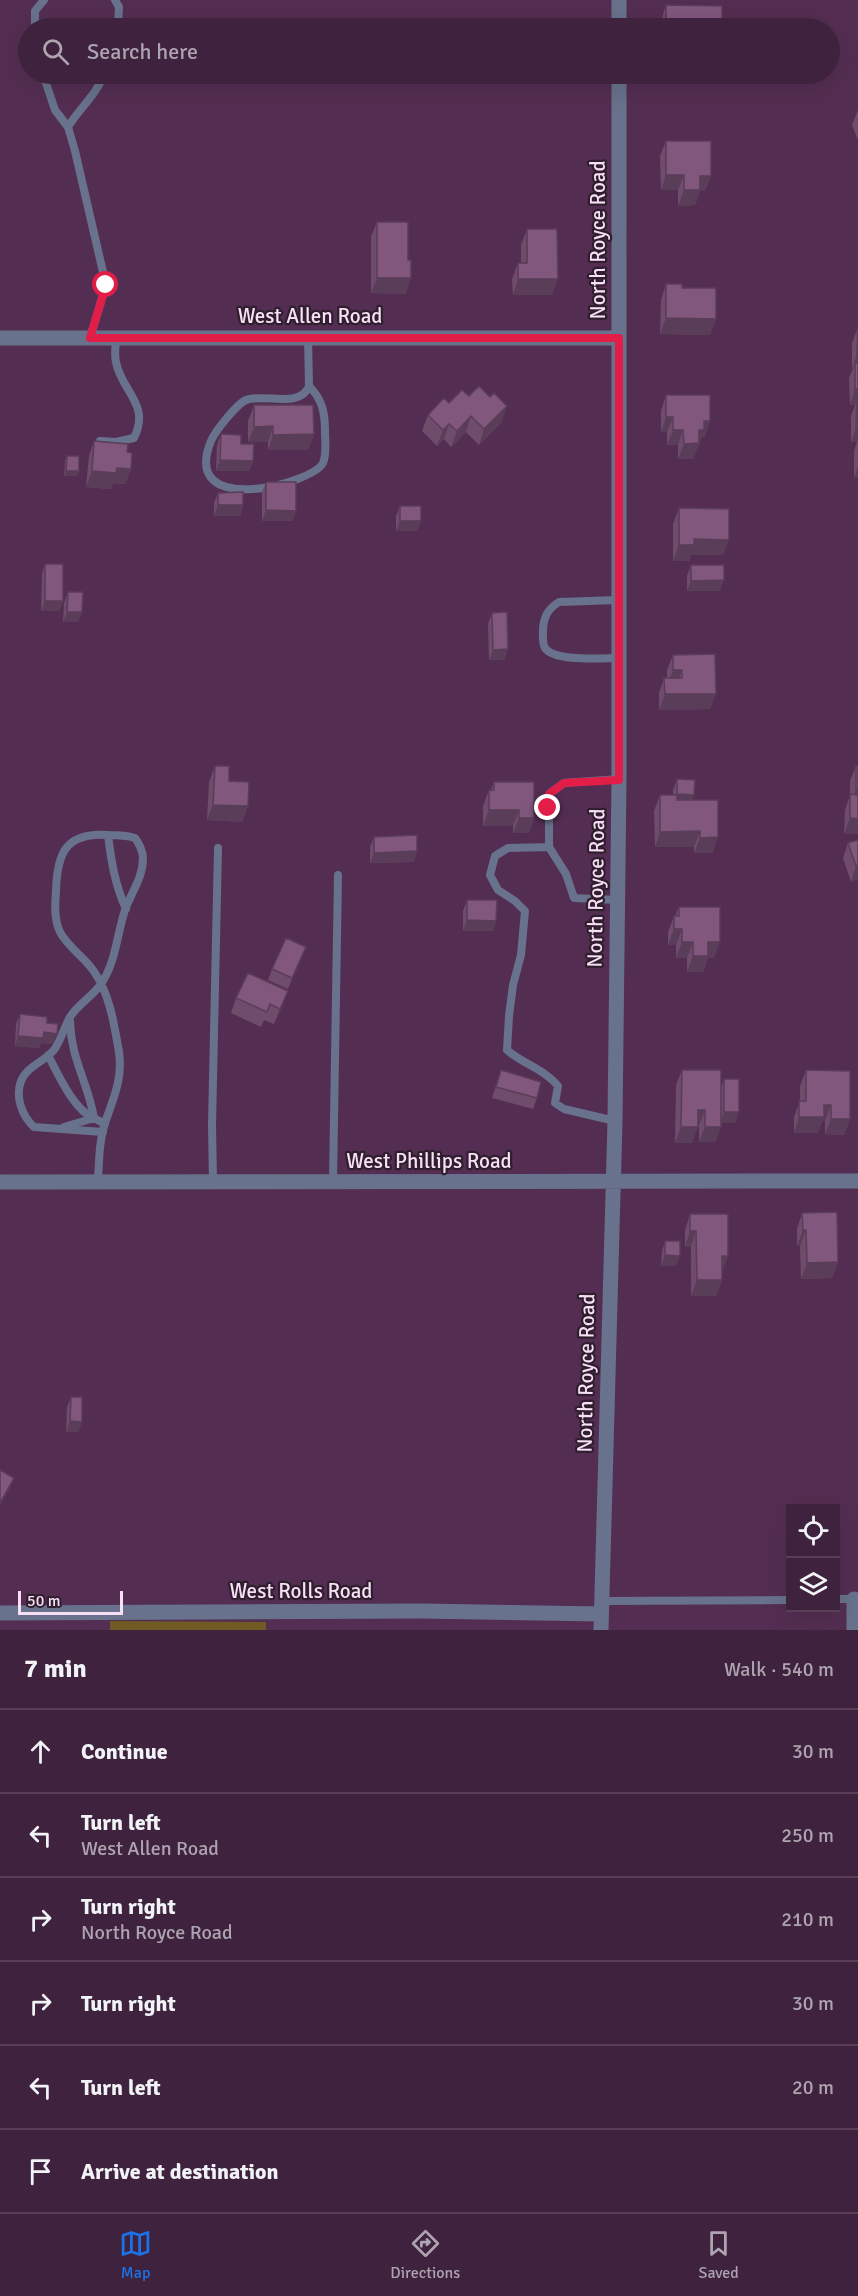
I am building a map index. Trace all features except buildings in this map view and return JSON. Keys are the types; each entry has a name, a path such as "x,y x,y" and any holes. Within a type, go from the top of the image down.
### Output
{"street":[{"path":"619,0 619,18"},
{"name":"North Royce Road","path":"601,1615 615,1121 619,780 619,84"},
{"name":"West Allen Road","path":"0,338 619,338"},
{"name":"West Phillips Road","path":"0,1182 858,1181"},
{"path":"854,1630 856,1599"},
{"name":"West Rolls Road","path":"0,1613 421,1611 601,1615"}],"lane":[{"path":"35,18 35,11 44,0"},
{"path":"115,0 119,7 118,18"},
{"path":"46,84 55,110 68,127 106,285 90,338"},
{"path":"68,127 100,84"},
{"path":"308,337 309,386 306,393 298,397 248,399 238,405 211,440 207,467 211,480 219,486 234,490 273,485 314,471 323,463 324,410 319,396 309,386"},
{"path":"100,441 116,442 134,438 140,425 138,410 116,362 116,338"},
{"path":"618,600 560,602 553,606 544,618 543,640 545,648 551,654 591,659 619,658"},
{"path":"617,900 574,898 566,874 549,847 549,794 564,783 619,780"},
{"path":"98,1182 99,1152 104,1128 119,1083 119,1055 107,995 101,984 93,970 60,932 55,911 57,867 62,853 72,842 86,835 135,838 144,857 132,899 126,909 120,935 101,984 70,1017 54,1050 28,1070 21,1080 19,1095 21,1107 34,1127 84,1132 104,1128"},
{"path":"108,835 119,895 126,909"},
{"path":"549,847 508,849 495,856 490,875 498,890 525,911 521,955 513,985 507,1050 517,1059 550,1077 558,1086 555,1102 564,1109 615,1121"},
{"path":"213,1182 212,1125 218,848"},
{"path":"333,1182 338,875"},
{"path":"70,1017 70,1039 74,1058 92,1106 94,1118"},
{"path":"48,1055 78,1106 104,1128"},
{"path":"61,1128 94,1118"},
{"path":"840,1599 856,1599"},
{"path":"601,1615 786,1600"}],"shaded area":[{"path":"110,1621 266,1622 266,1630 110,1630"}],"route":[{"path":"106,285 90,338 619,338 619,780 564,783 549,794 548,808"}]}
